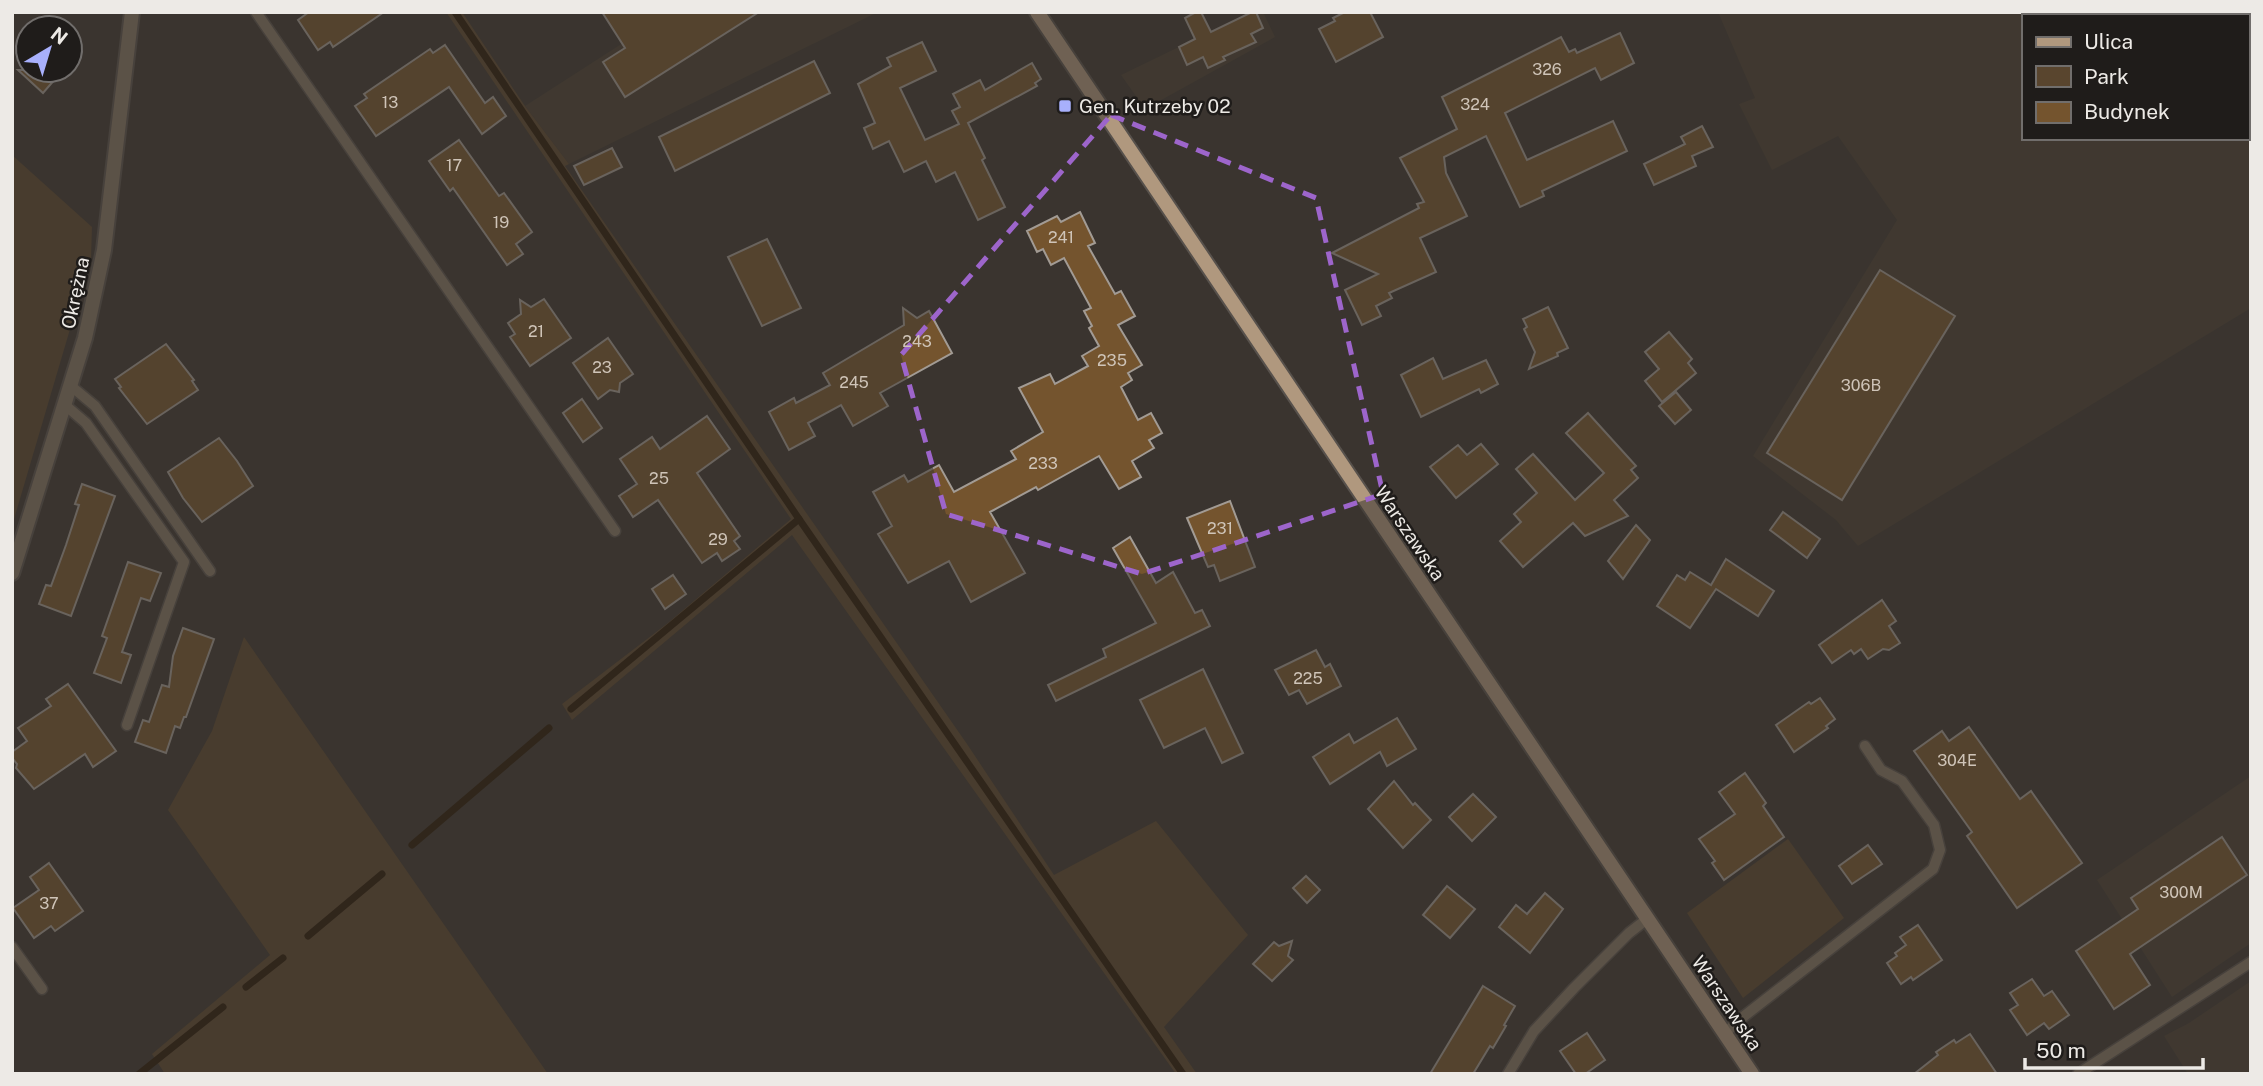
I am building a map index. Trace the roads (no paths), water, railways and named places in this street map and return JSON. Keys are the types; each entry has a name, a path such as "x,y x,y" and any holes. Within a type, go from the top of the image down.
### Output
{"main road":[{"name":"Warszawska","path":"1037,12 1752,1074"}],"street":[{"name":"Okrężna","path":"12,573 86,338 104,250 132,12"}],"lane":[{"path":"256,12 615,531"},
{"path":"71,386 95,406 210,572"},
{"path":"65,404 86,423 184,562 127,725"},
{"path":"1724,1034 1933,869 1940,850 1934,825 1902,782 1881,770 1865,746"},
{"path":"1508,1074 1534,1031 1611,951 1647,919"},
{"path":"12,947 42,989"},
{"path":"2078,1074 2251,962"}],"waterway":[{"path":"455,12 799,519 1183,1074"},
{"path":"571,709 799,519"},
{"path":"412,845 549,728"},
{"path":"308,936 382,874"},
{"path":"246,987 283,958"},
{"path":"139,1074 223,1007"}],"place":[{"name":"Gen. Kutrzeby 02","path":"1065,106"}]}
